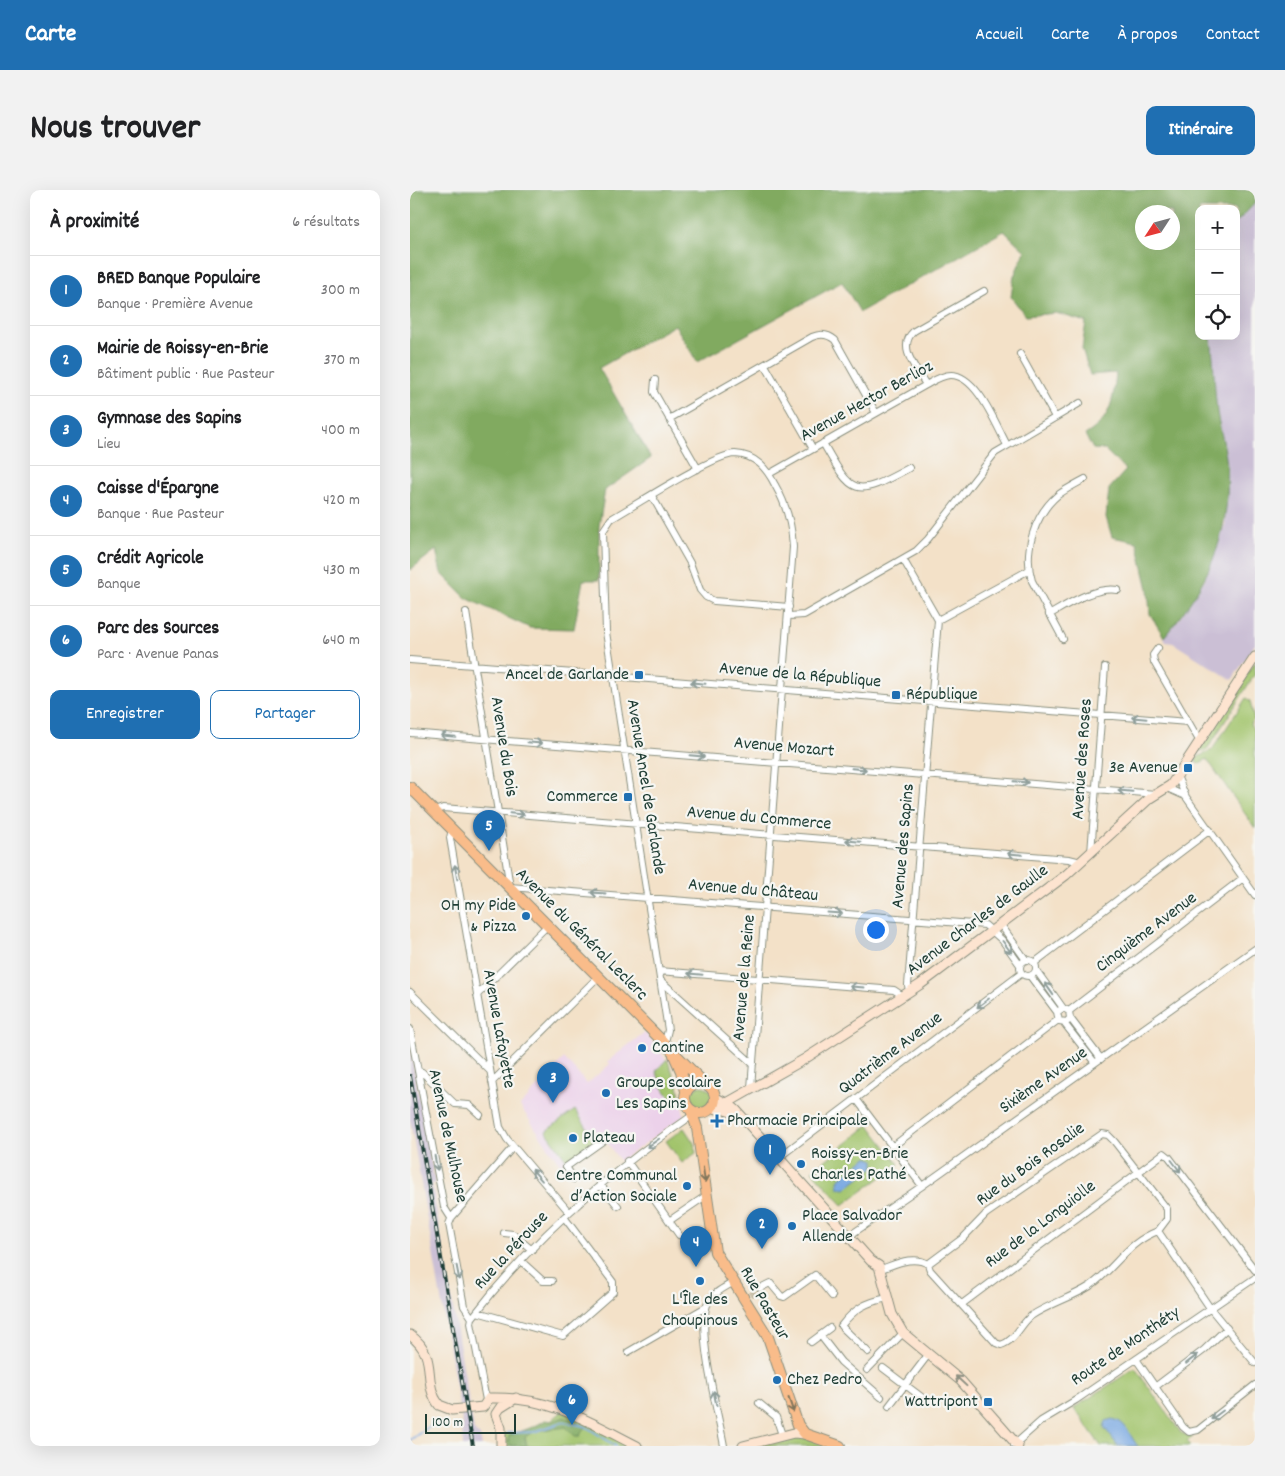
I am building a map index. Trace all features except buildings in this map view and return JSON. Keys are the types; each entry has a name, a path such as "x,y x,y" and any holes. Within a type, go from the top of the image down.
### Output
{"main road":[{"name":"Avenue Charles de Gaulle","path":"726,1106 748,1090 802,1060 906,994 1001,925 1081,862 1156,794 1167,788 1200,742 1255,657"},
{"name":"Avenue du Général Leclerc","path":"410,787 704,1083"},
{"name":"Avenue du Général Leclerc","path":"665,1042 679,1066 686,1091"},
{"path":"726,1106 711,1108 701,1113 692,1113 685,1101 686,1091 694,1084 704,1083 712,1088 716,1098 739,1116 881,1269 892,1314 903,1333 959,1379 1016,1445"},
{"path":"739,1116 739,1108 748,1090"},
{"path":"711,1108 716,1098"},
{"name":"Rue Pasteur","path":"692,1113 707,1194 715,1252 734,1282 748,1297 772,1346 796,1429 840,1446"},
{"path":"410,1335 424,1348 433,1393 439,1405 452,1410 503,1397 517,1398 565,1409 638,1446"},
{"path":"488,1402 487,1414 498,1411 517,1398"},
{"path":"488,1402 498,1411 501,1428 501,1446"},
{"path":"743,1446 796,1429"}],"street":[{"path":"926,385 908,354 906,344 909,336 914,331 984,291"},
{"path":"670,420 816,335 829,336 836,342 876,413"},
{"path":"1020,354 1055,416"},
{"path":"765,365 813,449"},
{"name":"Avenue Hector Berlioz","path":"769,474 926,385 951,375 970,382 1007,445"},
{"path":"655,380 653,390 698,469"},
{"path":"789,616 804,615 903,559 924,544 987,462 1007,445 1080,403"},
{"path":"823,443 844,478 854,487 863,489 876,486 909,468"},
{"path":"769,474 756,461 738,454 720,457 652,496 688,558 699,588 706,597 716,601 789,607"},
{"name":"Avenue de la Reine","path":"748,1090 760,980 793,558 791,529 784,504 769,474"},
{"path":"1063,639 1036,590 1029,570 1031,539 1040,517 1059,494 1084,479"},
{"name":"Avenue Ancel de Garlande","path":"652,496 609,521 604,527 602,536 606,632 668,1030 665,1042"},
{"path":"903,559 938,620 1029,570"},
{"path":"1050,615 1077,599 1110,589 1118,590"},
{"name":"Avenue du Bois","path":"466,612 510,887"},
{"name":"Avenue des Sapins","path":"906,994 938,620"},
{"path":"1158,648 1152,655 1154,662 1200,742"},
{"name":"Avenue de la République","path":"410,660 1188,722"},
{"name":"Avenue des Roses","path":"1091,852 1105,667"},
{"name":"Avenue Mozart","path":"410,733 1156,794"},
{"path":"1177,776 1186,797 1255,895"},
{"path":"1167,788 1186,797"},
{"name":"Avenue du Commerce","path":"434,811 442,808 1069,859 1081,862"},
{"name":"Avenue Lafayette","path":"452,829 450,840 500,1127 513,1147 569,1212"},
{"path":"1030,976 1035,967 1210,830"},
{"name":"Cinquième Avenue","path":"892,1147 1243,878"},
{"name":"Avenue du Château","path":"510,887 985,925 992,931"},
{"path":"478,995 548,925"},
{"path":"1001,925 1026,960 1035,967 1063,1015 1095,1063"},
{"path":"992,931 1020,965 1022,973 1030,976 1101,1059"},
{"name":"Sixième Avenue","path":"849,1236 1255,949"},
{"path":"1020,965 1026,960"},
{"path":"659,970 894,990 906,994"},
{"name":"Quatrième Avenue","path":"778,1158 857,1100 1022,973"},
{"path":"492,1082 599,976"},
{"path":"660,980 671,988 752,1064"},
{"path":"410,992 490,1072"},
{"name":"Avenue de Mulhouse","path":"410,1029 444,1207 451,1218 449,1226 464,1306 474,1315 471,1323 488,1402"},
{"path":"418,1071 422,1072 455,1104 469,1105 480,1115"},
{"path":"857,1100 922,1186"},
{"name":"Rue la Pérouse","path":"474,1315 521,1261 569,1212 627,1162 692,1113"},
{"name":"Rue du Bois Rosalie","path":"928,1264 963,1238 986,1215 1050,1172 1098,1134 1110,1136 1138,1170 1168,1212 1167,1219 1158,1231"},
{"path":"574,1179 566,1167 604,1140"},
{"path":"451,1218 513,1147"},
{"name":"Rue de la Longuiolle","path":"962,1304 1160,1155 1167,1155 1255,1270"},
{"path":"627,1162 679,1235"},
{"path":"600,1184 618,1206"},
{"path":"669,1221 707,1194"},
{"path":"474,1315 563,1336 613,1292 613,1282 564,1218"},
{"path":"881,1269 904,1261 917,1260 928,1264 931,1271 996,1343 1003,1344 1031,1317 1101,1278 1131,1245 1158,1231 1210,1308 1255,1363"},
{"path":"504,1234 512,1233 532,1250"},
{"path":"521,1261 543,1281 552,1282"},
{"path":"760,1288 770,1283 784,1297 815,1275 832,1296"},
{"name":"Route de Monthéty","path":"1016,1445 1051,1414 1071,1403 1255,1278"},
{"path":"724,1446 707,1358 706,1307 711,1297 734,1282"},
{"path":"868,1352 841,1326 859,1307 868,1302 888,1298"},
{"path":"628,1352 706,1307"},
{"path":"812,1342 830,1328"},
{"path":"1155,1387 1204,1350 1227,1328"},
{"path":"863,1374 903,1333"},
{"path":"820,1335 842,1362 863,1374 881,1397"},
{"path":"889,1406 928,1355"},
{"path":"1136,1359 1184,1428 1193,1432 1255,1385"},
{"path":"883,1368 904,1386 928,1402"},
{"path":"759,1403 776,1416 782,1435"}],"shaded area":[{"path":"1255,203 1255,644 1232,680 1173,643 1166,642 1164,637 1180,618 1205,579 1225,524 1227,468 1217,411 1211,340 1240,340 1240,219"},
{"name":"Groupe scolaire Les Sapins","path":"645,1032 670,1065 678,1085 684,1116 620,1161 603,1137 562,1167 520,1106 564,1058 587,1084 610,1064 608,1061"},
{"path":"410,1048 435,1183 432,1184 474,1431 480,1436 482,1446 463,1446 462,1421 410,1119"}],"green space":[{"path":"410,190 1255,190 1255,203 1240,219 1240,205 1195,205 1195,340 1211,340 1217,412 1227,468 1227,493 1225,516 1213,559 1193,599 1164,637 1150,614 1148,589 1137,542 1112,537 1106,517 1109,489 1126,470 1105,450 1093,449 1085,435 1100,423 1109,409 1114,393 1116,373 1090,375 1082,348 1086,322 1056,313 1026,316 1011,297 1014,276 1025,251 1004,231 860,312 842,282 697,362 675,325 599,368 651,458 605,490 599,526 599,580 583,580 574,629 530,628 466,598 441,573 436,550 410,570"},
{"path":"1255,662 1255,674 1210,745 1204,751 1199,750"},
{"path":"1246,698 1250,701 1254,720 1250,724 1255,732 1255,828 1207,759 1198,764 1194,759 1212,750"},
{"path":"667,1059 678,1085 681,1101 675,1105 662,1086 656,1071"},
{"path":"701,1086 710,1089 713,1098 710,1107 701,1110 692,1107 689,1098 692,1089"},
{"name":"Plateau","path":"575,1110 597,1142 568,1162 546,1131"},
{"path":"869,1125 899,1164 843,1205 812,1171"},
{"path":"684,1128 694,1143 696,1153 682,1163 666,1141"},
{"path":"1135,1368 1181,1433 1193,1437 1187,1441 1190,1446 1101,1446 1074,1408"},
{"path":"565,1409 637,1446 501,1446 502,1438 507,1433 539,1431"},
{"path":"564,1417 587,1427 583,1429 580,1436 575,1436 566,1427 529,1434 525,1437 527,1446 513,1446 508,1443 509,1436 533,1427 545,1420 553,1421"},
{"path":"794,1433 835,1446 743,1446"}],"water":[{"path":"867,1157 874,1160 874,1167 845,1189 839,1188 838,1180"},
{"path":"1117,1420 1124,1426 1138,1446 1118,1446 1104,1427 1106,1421"}],"waterway":[{"path":"410,1440 435,1422"},
{"path":"507,1433 534,1432 563,1422 585,1426 616,1446"}],"tunnel":[{"path":"751,1295 760,1288"}],"railway":[{"path":"410,1076 473,1446"}],"place":[{"name":"Ancel de Garlande","path":"639,675"},
{"name":"République","path":"896,695"},
{"name":"3e Avenue","path":"1188,768"},
{"name":"Commerce","path":"628,797"},
{"name":"Crédit Agricole","path":"489,851"},
{"name":"OH my Pide & Pizza","path":"526,916"},
{"name":"Cantine","path":"642,1048"},
{"name":"Groupe scolaire Les Sapins","path":"606,1093"},
{"name":"Gymnase des Sapins","path":"553,1103"},
{"name":"Pharmacie Principale","path":"717,1121"},
{"name":"Plateau","path":"573,1138"},
{"name":"Roissy-en-Brie Charles Pathé","path":"801,1164"},
{"name":"BRED Banque Populaire","path":"770,1175"},
{"name":"Centre Communal d’Action Sociale","path":"687,1186"},
{"name":"Place Salvador Allende","path":"792,1226"},
{"name":"Mairie de Roissy-en-Brie","path":"762,1249"},
{"name":"Caisse d'Épargne","path":"696,1267"},
{"name":"L'Île des Choupinous","path":"700,1281"},
{"name":"Chez Pedro","path":"777,1380"},
{"name":"Wattripont","path":"988,1402"},
{"name":"Parc des Sources","path":"572,1425"}]}
